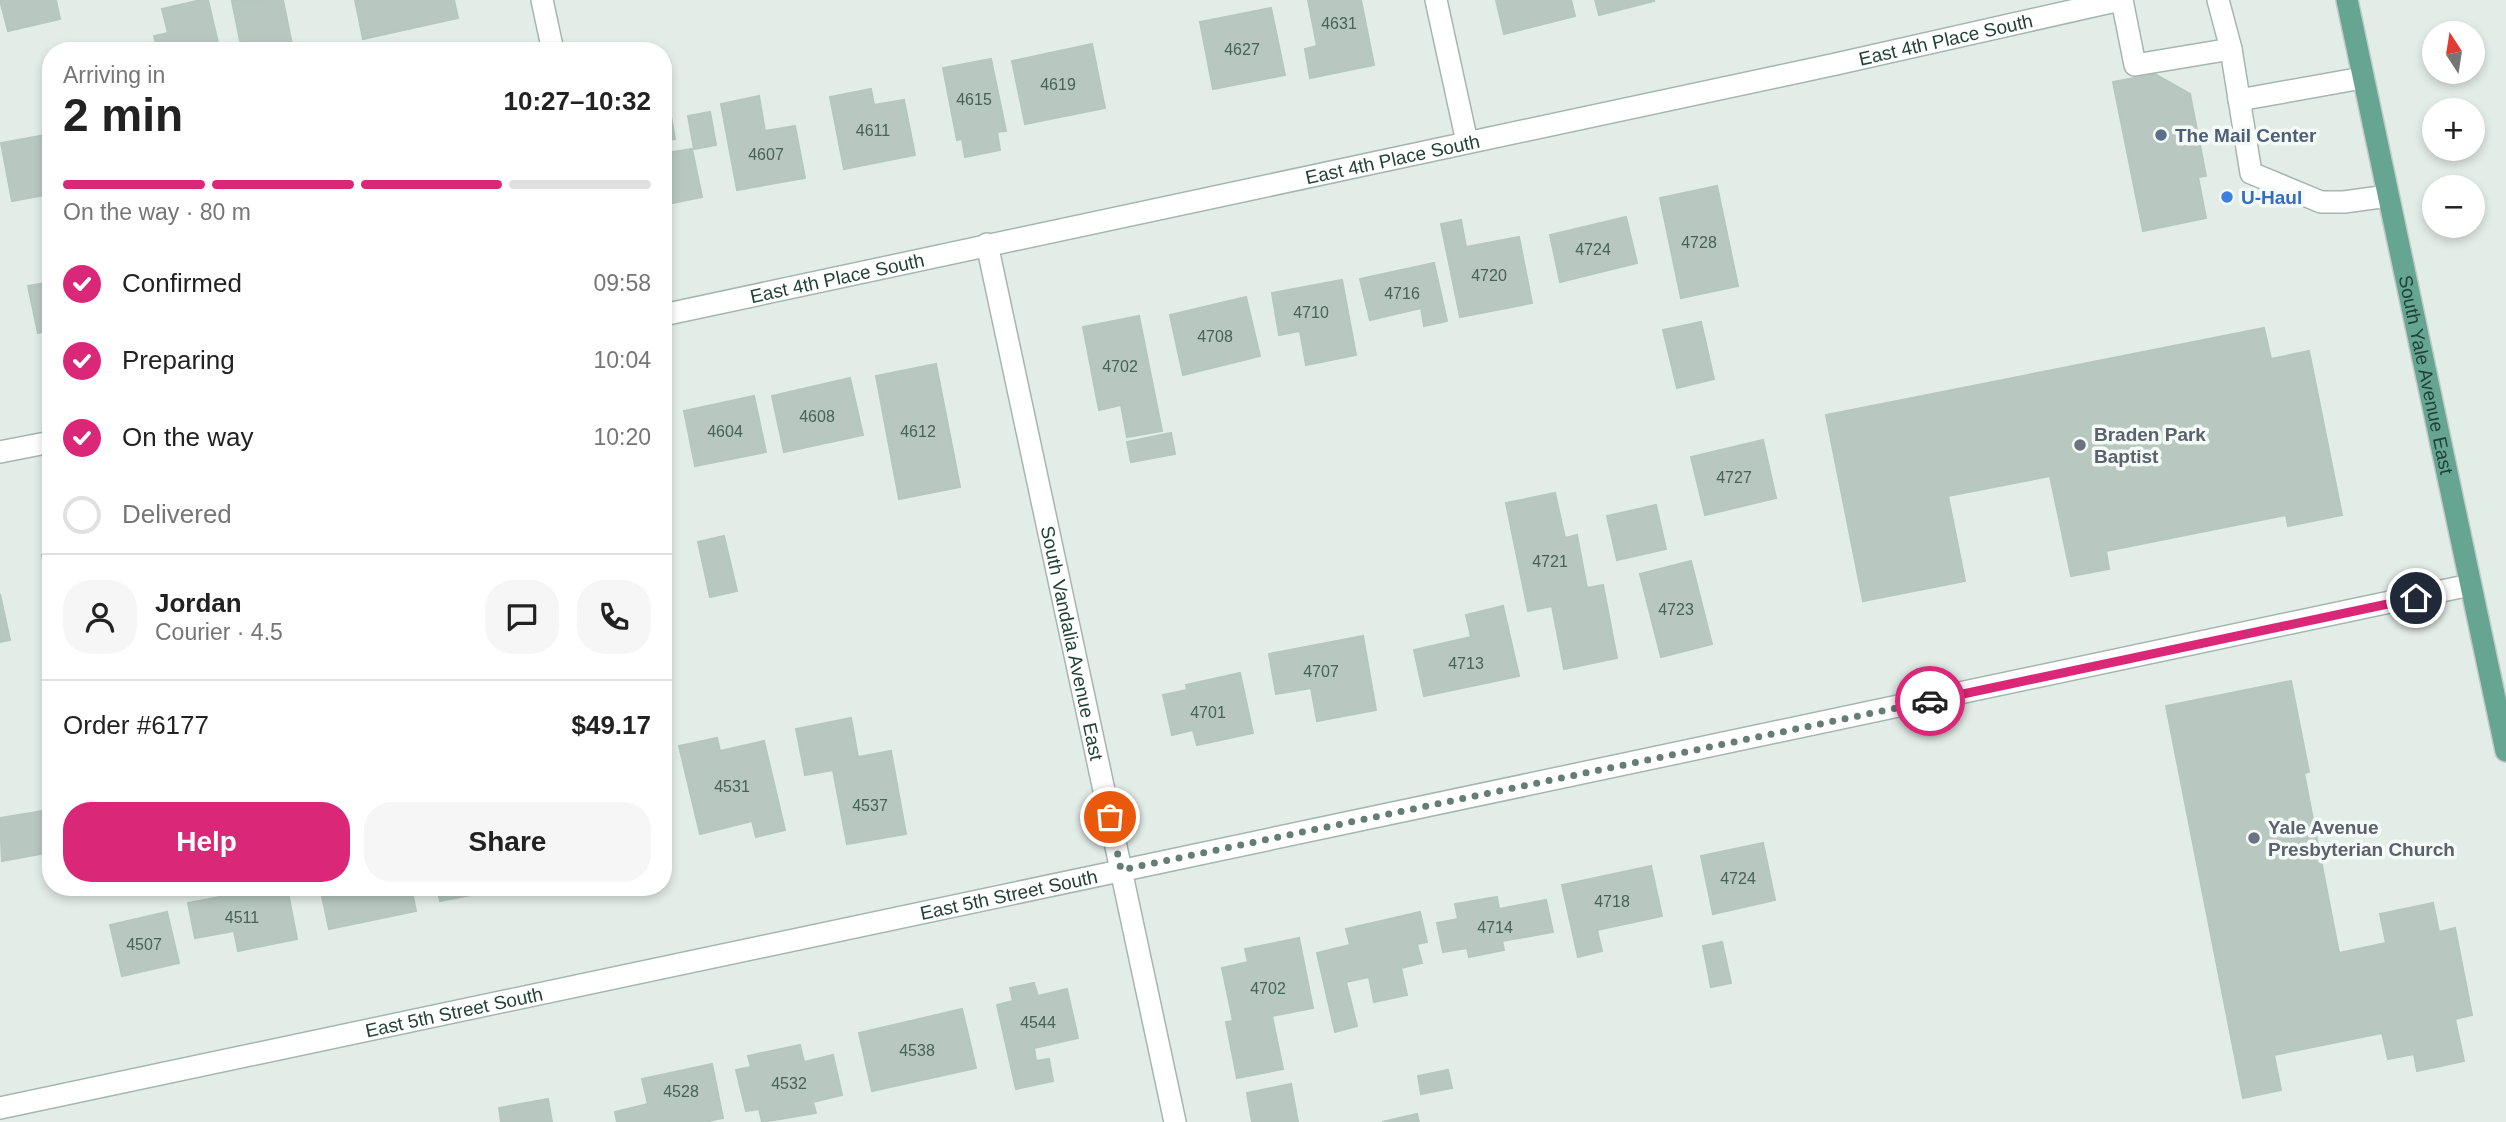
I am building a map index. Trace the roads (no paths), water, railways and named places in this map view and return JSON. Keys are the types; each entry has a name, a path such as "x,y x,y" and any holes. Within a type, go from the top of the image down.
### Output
{"main road":[{"name":"South Yale Avenue East","path":"2347,0 2506,751"}],"street":[{"path":"542,0 551,42"},
{"path":"1436,0 1467,142"},
{"path":"2121,0 2135,65 2231,49"},
{"name":"East 4th Place South","path":"672,313 2121,0"},
{"path":"2218,0 2231,49 2251,173 2321,202 2388,196"},
{"path":"2239,100 2362,78"},
{"name":"South Vandalia Avenue East","path":"987,244 1175,1122"},
{"path":"0,452 42,444"},
{"name":"East 5th Street South","path":"0,1108 2470,585"}],"place":[{"name":"The Mail Center","path":"2161,135"},
{"name":"U-Haul","path":"2227,197"},
{"name":"Braden Park Baptist","path":"2080,445"},
{"name":"Yale Avenue Presbyterian Church","path":"2254,838"}]}
